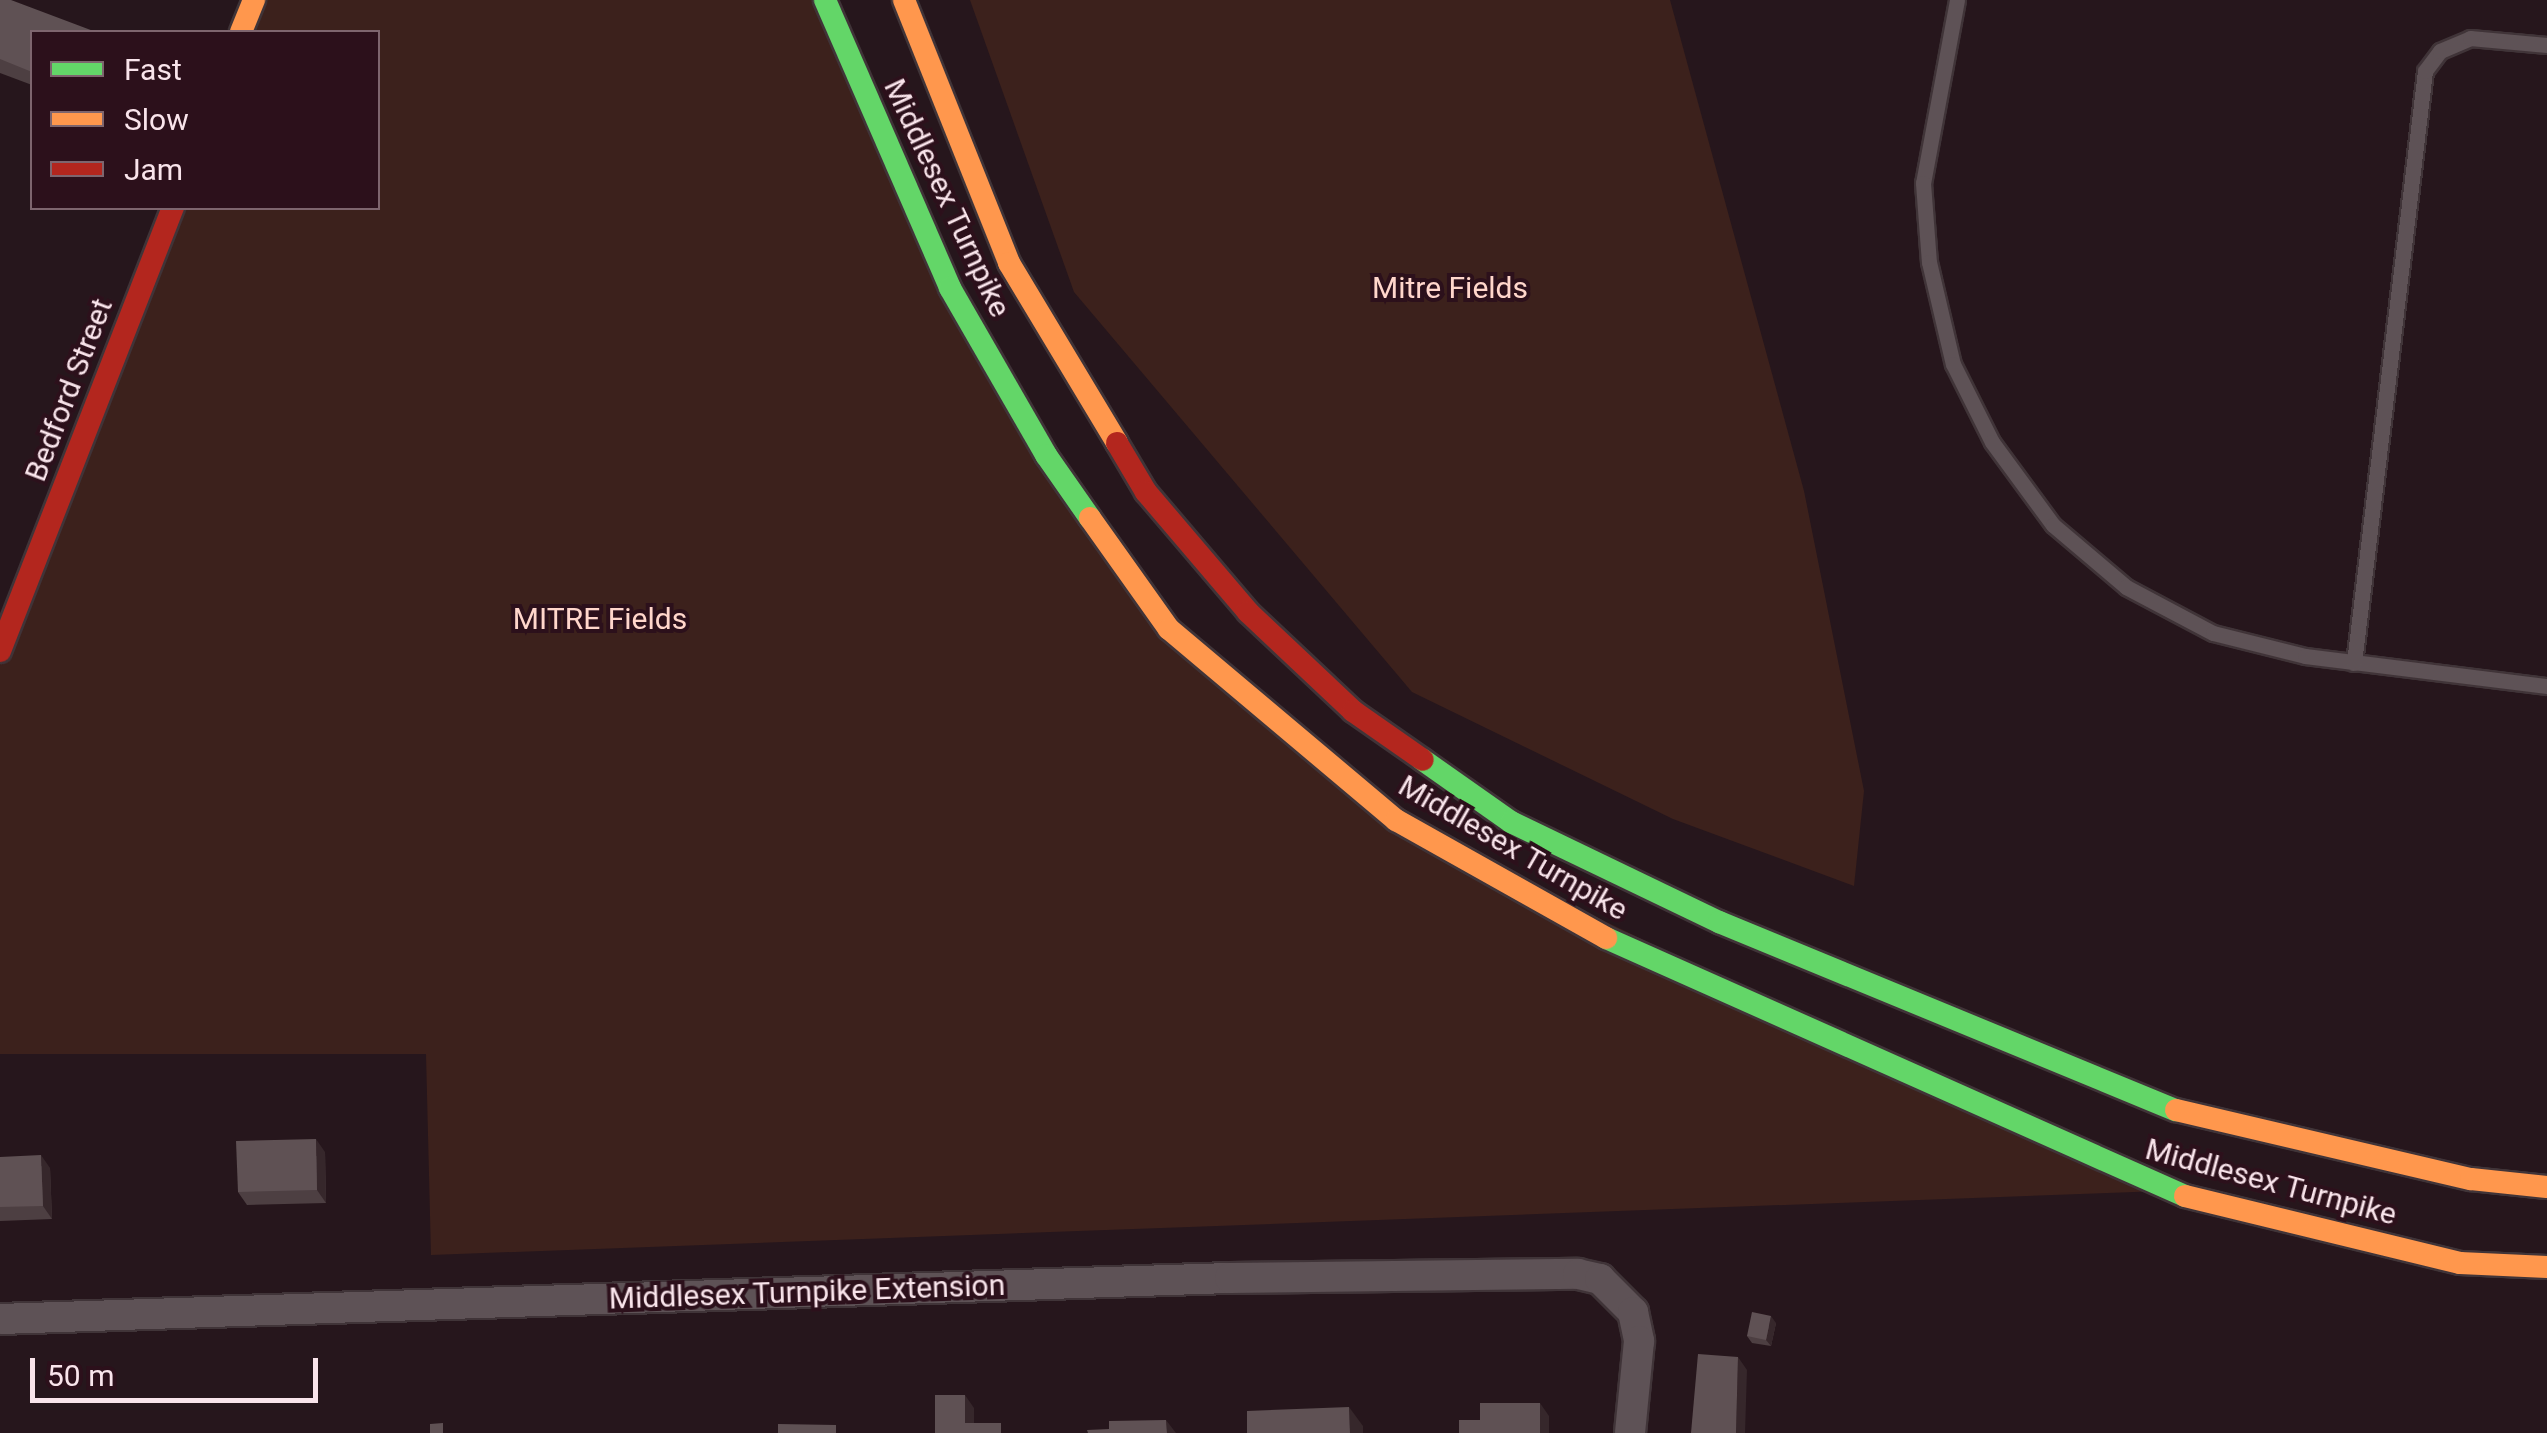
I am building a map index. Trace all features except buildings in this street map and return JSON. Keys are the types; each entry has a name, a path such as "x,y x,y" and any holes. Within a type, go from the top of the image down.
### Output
{"main road":[{"path":"243,30 254,0"},
{"name":"Middlesex Turnpike","path":"825,0 950,288 1046,455 1169,629 1396,820 1629,950 2162,1190 2460,1263 2547,1268"},
{"name":"Middlesex Turnpike","path":"904,0 1009,263 1146,492 1248,612 1353,711 1511,822 1719,922 2174,1110 2358,1156 2547,1188"},
{"name":"Bedford Street","path":"0,651 172,210"}],"street":[{"name":"Middlesex Turnpike Extension","path":"0,1319 1230,1278 1578,1274 1612,1288 1632,1312 1638,1341 1630,1433"}],"lane":[{"path":"1957,0 1923,183 1929,262 1953,364 1992,442 2054,524 2126,586 2214,633 2354,663 2547,686"},
{"path":"2354,663 2425,71 2440,52 2470,38 2547,45"}],"green space":[{"name":"MITRE Fields","path":"254,0 825,0 950,288 1169,629 1396,820 2162,1191 431,1255 426,1054 0,1054 0,651 172,210 380,210 380,30 242,30"},
{"name":"Mitre Fields","path":"970,0 1670,0 1804,491 1864,791 1854,886 1673,819 1412,692 1074,292"}],"traffic: fast":[{"path":"825,0 950,288 1046,455 1090,518"},
{"path":"1423,760 1511,822 1719,922 2176,1110"},
{"path":"1606,938 2185,1196"}],"traffic: slow":[{"path":"242,30 254,0"},
{"path":"904,0 1009,263 1117,443"},
{"path":"1090,518 1169,629 1396,820 1606,938"},
{"path":"2176,1110 2471,1179 2547,1187"},
{"path":"2185,1196 2460,1263 2547,1267"}],"traffic: jam":[{"path":"0,651 172,210"},
{"path":"1117,443 1146,492 1248,612 1353,711 1423,760"}]}
